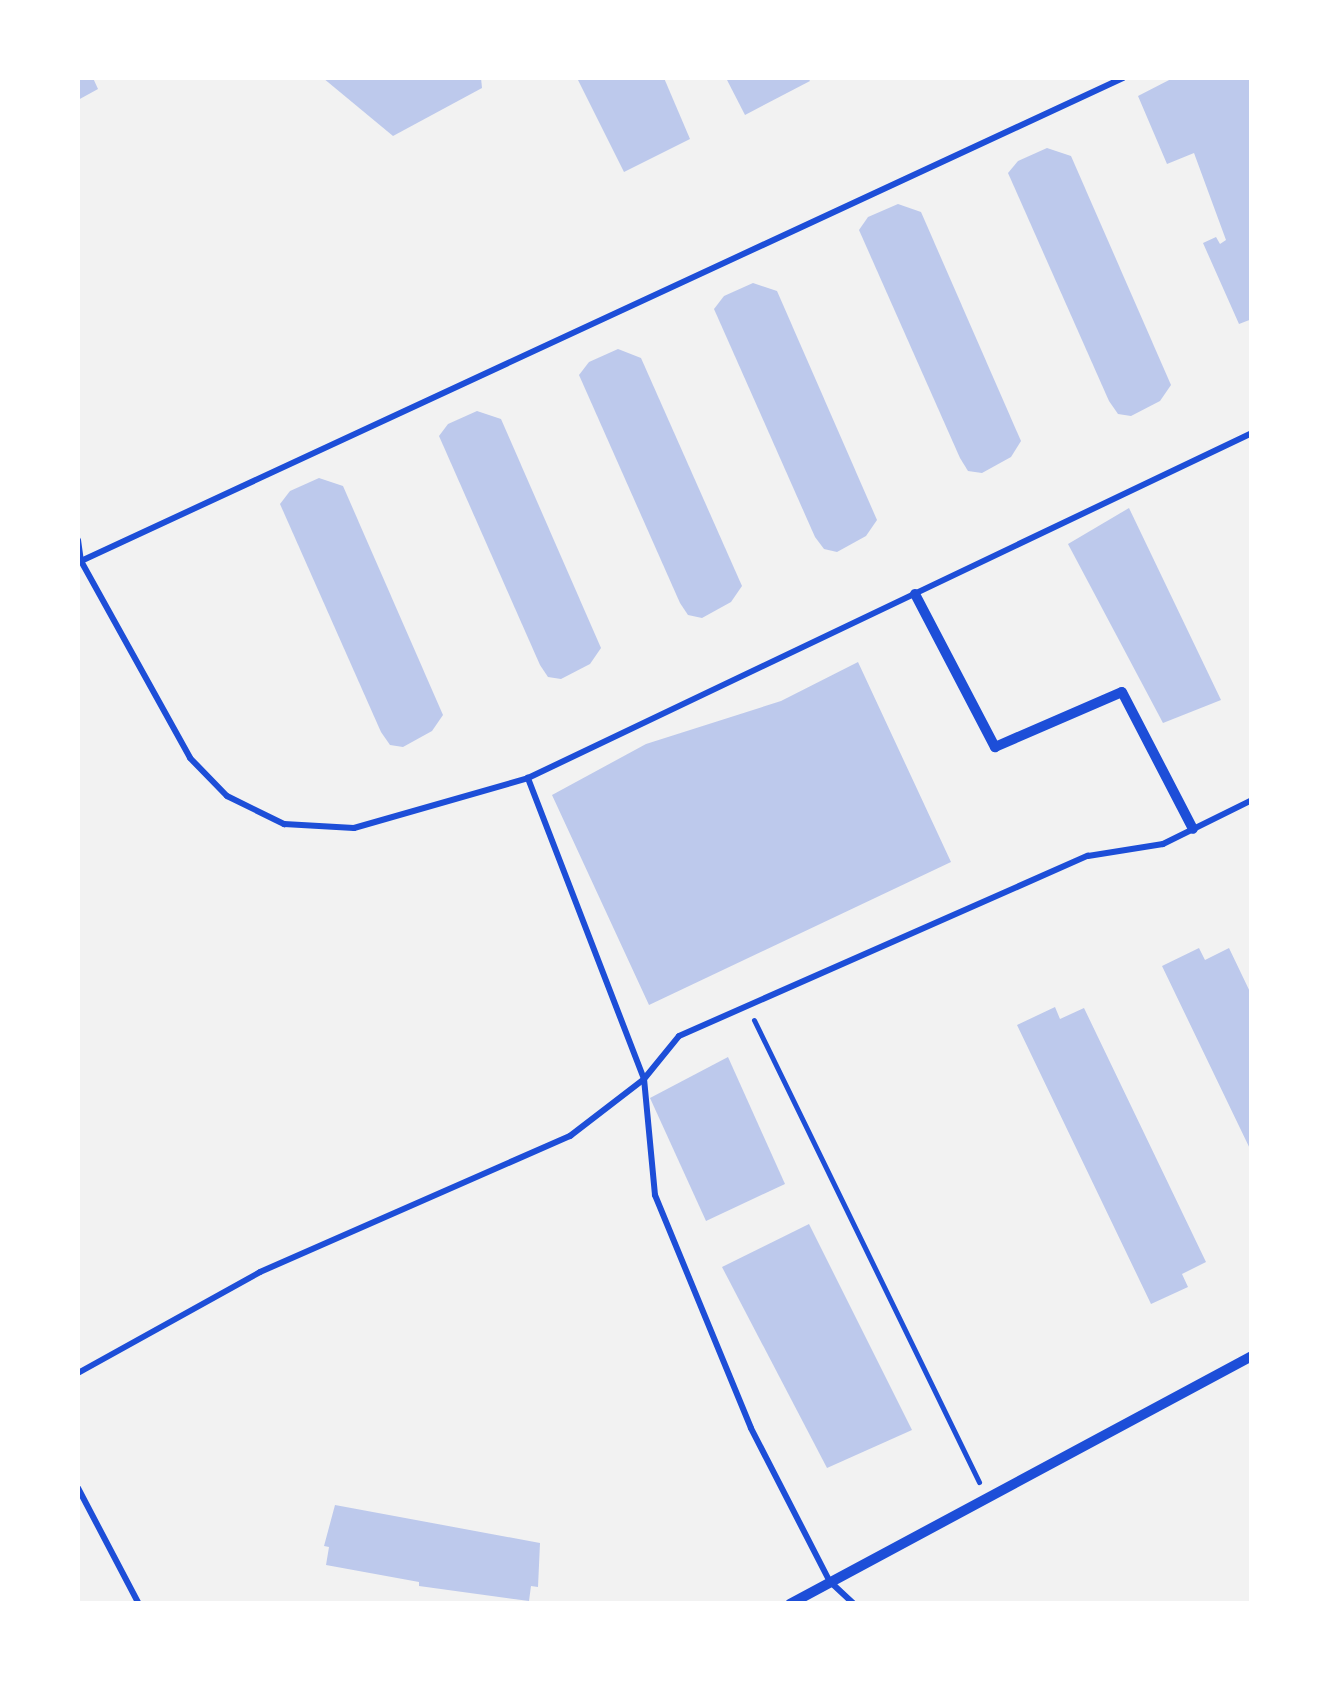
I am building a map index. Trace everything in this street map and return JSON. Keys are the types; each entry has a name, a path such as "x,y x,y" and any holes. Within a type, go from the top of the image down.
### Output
{"street":[{"path":"915,594 996,747 1122,692 1193,829"},
{"path":"790,1604 1252,1356"}],"lane":[{"path":"82,562 1123,78"},
{"path":"78,540 82,562 190,758 227,796 284,824 354,828 528,778 1252,433"},
{"path":"528,778 644,1079 655,1195 751,1428 830,1582 854,1604"},
{"path":"78,1373 260,1272 570,1136 644,1079 679,1036 1088,856 1162,844 1252,800"},
{"path":"78,1488 138,1604"}],"path":[{"path":"747,1006 987,1498"}],"building":[{"path":"78,78 93,78 98,89 78,100"},
{"path":"323,78 481,78 482,88 393,136"},
{"path":"577,78 664,78 690,139 624,172"},
{"path":"726,78 808,78 810,81 745,115"},
{"path":"1173,78 1252,78 1252,319 1239,324 1203,243 1216,237 1220,244 1226,240 1194,153 1167,164 1138,96"},
{"path":"1047,148 1071,156 1171,385 1160,401 1131,416 1118,414 1109,401 1008,173 1018,161"},
{"path":"898,204 921,212 1021,441 1011,457 982,473 968,471 960,458 859,230 868,217"},
{"path":"753,283 777,291 877,520 866,536 837,552 824,549 815,537 714,309 724,296"},
{"path":"618,349 641,358 742,586 731,602 702,618 688,615 680,603 579,375 589,362"},
{"path":"477,411 501,419 601,648 590,664 561,679 548,677 540,665 439,436 448,424"},
{"path":"319,478 343,486 443,715 432,731 403,747 390,745 381,732 280,504 290,491"},
{"path":"1129,508 1221,700 1163,723 1068,544"},
{"path":"858,662 951,862 649,1005 552,795 646,744 781,701"},
{"path":"1199,948 1205,960 1229,948 1252,996 1252,1153 1162,966"},
{"path":"1055,1007 1060,1019 1084,1008 1206,1262 1182,1274 1188,1287 1151,1304 1017,1025"},
{"path":"728,1057 785,1184 706,1221 650,1098"},
{"path":"809,1224 912,1430 827,1468 722,1267"},
{"path":"335,1505 540,1543 538,1587 531,1586 529,1601 419,1586 419,1582 326,1565 329,1547 324,1546"}]}
